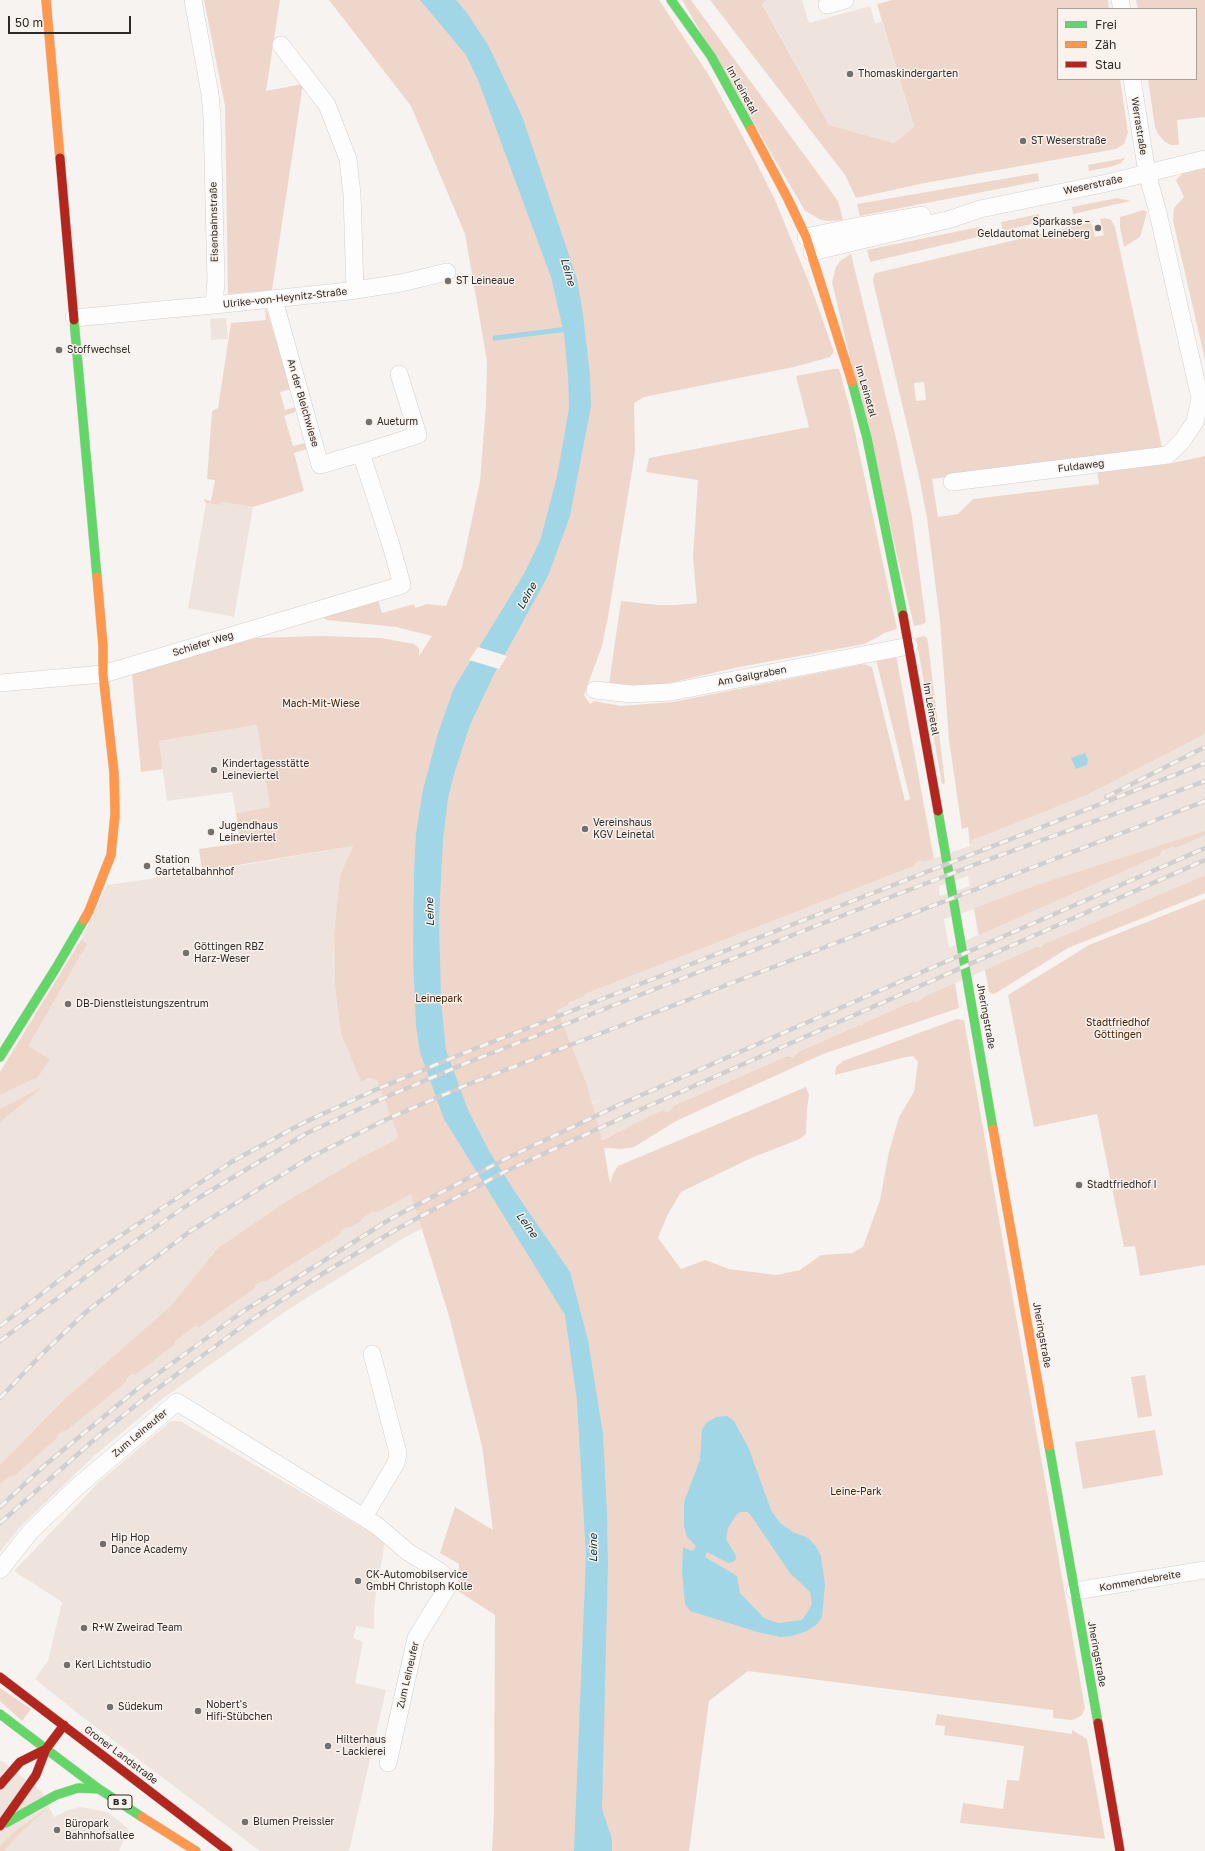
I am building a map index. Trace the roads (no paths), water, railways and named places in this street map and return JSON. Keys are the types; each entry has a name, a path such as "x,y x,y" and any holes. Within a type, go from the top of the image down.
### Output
{"main road":[{"path":"0,1057 56,968 89,911 111,855 115,814 114,780 103,674 103,646 46,0"},
{"name":"Im Leinetal","path":"671,0 714,63 788,199 809,245 849,372 867,438 909,646 940,823"},
{"name":"Jheringstraße","path":"940,823 1120,1851"},
{"name":"Groner Landstraße","path":"0,1677 228,1851"},
{"name":"B 3","path":"0,1714 99,1789 196,1851"},
{"path":"0,1826 36,1775 46,1749 64,1725"},
{"path":"0,1785 20,1762 46,1749"},
{"path":"0,1826 56,1795 78,1788 99,1789"}],"street":[{"name":"Eisenbahnstraße","path":"193,0 210,94 216,281 214,305"},
{"path":"827,5 845,0"},
{"name":"Ulrike-von-Heynitz-Straße","path":"281,45 327,105 348,159 352,194 355,290"},
{"name":"Werrastraße","path":"1132,80 1147,173"},
{"name":"Weserstraße","path":"809,245 853,227 950,211 980,209 1147,173 1205,158"},
{"name":"Fuldaweg","path":"952,482 1168,455 1200,423 1200,398 1157,209 1147,173"},
{"name":"Ulrike-von-Heynitz-Straße","path":"214,305 274,300 355,290 401,283 447,272"},
{"name":"An der Bleichwiese","path":"274,300 320,465 418,435 399,374"},
{"path":"74,318 214,305"},
{"name":"Schiefer Weg","path":"0,683 103,674 402,585 392,545 361,453"},
{"name":"Am Gailgraben","path":"595,690 631,694 671,692 909,646"},
{"path":"364,1517 396,1463 398,1453 372,1354"},
{"name":"Zum Leineufer","path":"0,1570 30,1532 78,1486 177,1402 364,1517 376,1525 408,1552 441,1572 450,1583 416,1638 388,1763"},
{"name":"Kommendebreite","path":"1075,1591 1205,1570"}],"water":[{"name":"Leine","path":"420,0 456,0 467,13 488,45 522,116 577,279 590,375 591,406 570,516 548,576 493,676 470,725 454,774 448,798 443,840 439,918 441,1001 446,1050 468,1110 489,1151 515,1192 570,1272 588,1340 603,1434 607,1513 608,1564 602,1809 612,1839 612,1851 574,1851 586,1556 577,1401 565,1315 444,1119 420,1052 416,1026 413,958 414,872 416,834 423,790 438,733 454,688 524,574 540,541 557,477 569,408 568,375 564,334 551,277 478,80 466,55"},
{"path":"1085,753 1088,760 1087,765 1076,769 1071,758"},
{"path":"727,1416 734,1421 749,1449 771,1510 780,1523 793,1532 808,1538 815,1545 821,1556 825,1585 822,1617 817,1624 807,1631 792,1636 781,1637 761,1633 690,1611 685,1604 682,1571 683,1547 691,1551 694,1550 696,1546 687,1537 684,1526 684,1502 700,1460 702,1430 706,1423 716,1417","holes":["741,1512 748,1512 790,1573 810,1592 812,1603 802,1620 778,1623 764,1618 740,1593 737,1576 705,1557 707,1552 728,1563 733,1562 736,1559 736,1556 726,1539 728,1528 737,1514"]}],"waterway":[{"path":"495,338 568,329"}],"railway":[{"path":"1106,797 1205,747"},
{"path":"0,1326 93,1254 233,1161 303,1123 375,1090 464,1053 1205,763"},
{"path":"0,1341 122,1250 195,1200 307,1133 379,1100 464,1064 849,913 979,863 1205,781"},
{"path":"0,1398 42,1354 86,1312 189,1232 309,1158 387,1119 469,1084 1205,801"},
{"path":"0,1507 45,1465 141,1386 245,1310 392,1218 503,1160 621,1104 1205,848"},
{"path":"0,1523 104,1431 146,1397 251,1320 322,1274 397,1229 506,1171 626,1116 1205,860"}],"place":[{"name":"Thomaskindergarten","path":"850,74"},
{"name":"ST Weserstraße","path":"1023,141"},
{"name":"Sparkasse – Geldautomat Leineberg","path":"1098,228"},
{"name":"ST Leineaue","path":"448,281"},
{"name":"Stoffwechsel","path":"59,350"},
{"name":"Aueturm","path":"369,422"},
{"name":"Kindertagesstätte Leineviertel","path":"214,770"},
{"name":"Vereinshaus KGV Leinetal","path":"585,829"},
{"name":"Jugendhaus Leineviertel","path":"211,832"},
{"name":"Station Gartetalbahnhof","path":"147,866"},
{"name":"Göttingen RBZ Harz-Weser","path":"186,953"},
{"name":"DB-Dienstleistungszentrum","path":"68,1004"},
{"name":"Stadtfriedhof I","path":"1079,1185"},
{"name":"Hip Hop Dance Academy","path":"103,1544"},
{"name":"CK-Automobilservice GmbH Christoph Kolle","path":"358,1581"},
{"name":"R+W Zweirad Team","path":"84,1628"},
{"name":"Kerl Lichtstudio","path":"67,1665"},
{"name":"Südekum","path":"110,1707"},
{"name":"Nobert's Hifi-Stübchen","path":"198,1711"},
{"name":"Hilterhaus - Lackierei","path":"328,1746"},
{"name":"Blumen Preissler","path":"245,1822"},
{"name":"Büropark Bahnhofsallee","path":"57,1830"}],"park label":[{"name":"Mach-Mit-Wiese","path":"321,704"},
{"name":"Leinepark","path":"439,999"},
{"name":"Stadtfriedhof Göttingen","path":"1118,1028"},
{"name":"Leine-Park","path":"856,1492"}]}
